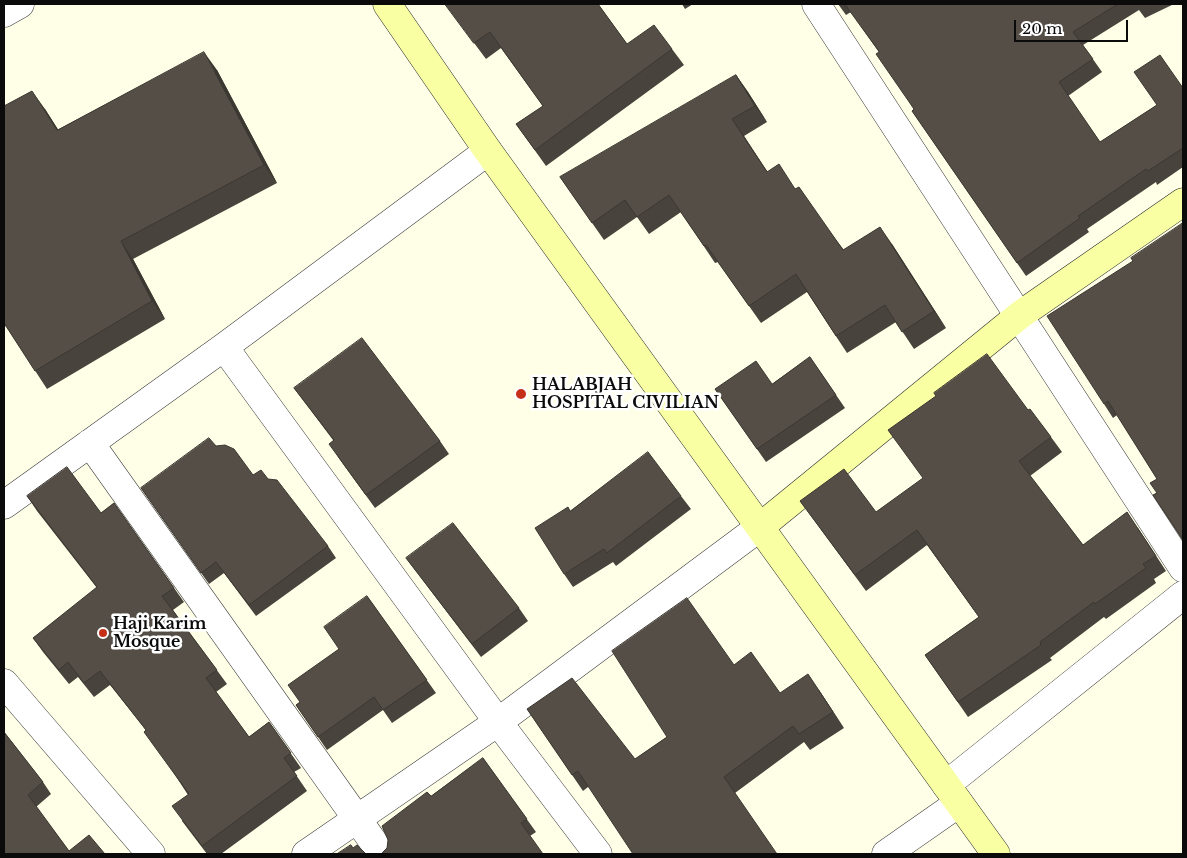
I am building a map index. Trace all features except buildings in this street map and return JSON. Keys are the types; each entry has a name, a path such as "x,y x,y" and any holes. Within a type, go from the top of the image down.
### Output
{"main road":[{"path":"387,4 488,151 996,854"},
{"path":"760,527 1020,315 1183,202"}],"street":[{"path":"4,13 20,4"},
{"path":"816,4 1183,568"},
{"path":"4,505 224,347 488,151"},
{"path":"224,347 498,722 598,854"},
{"path":"90,443 382,854"},
{"path":"306,854 498,722 760,527"},
{"path":"886,854 1183,595"},
{"path":"4,683 151,854"}],"place":[{"name":"HALABJAH HOSPITAL CIVILIAN","path":"521,394"},
{"name":"Haji Karim Mosque","path":"103,633"}]}
